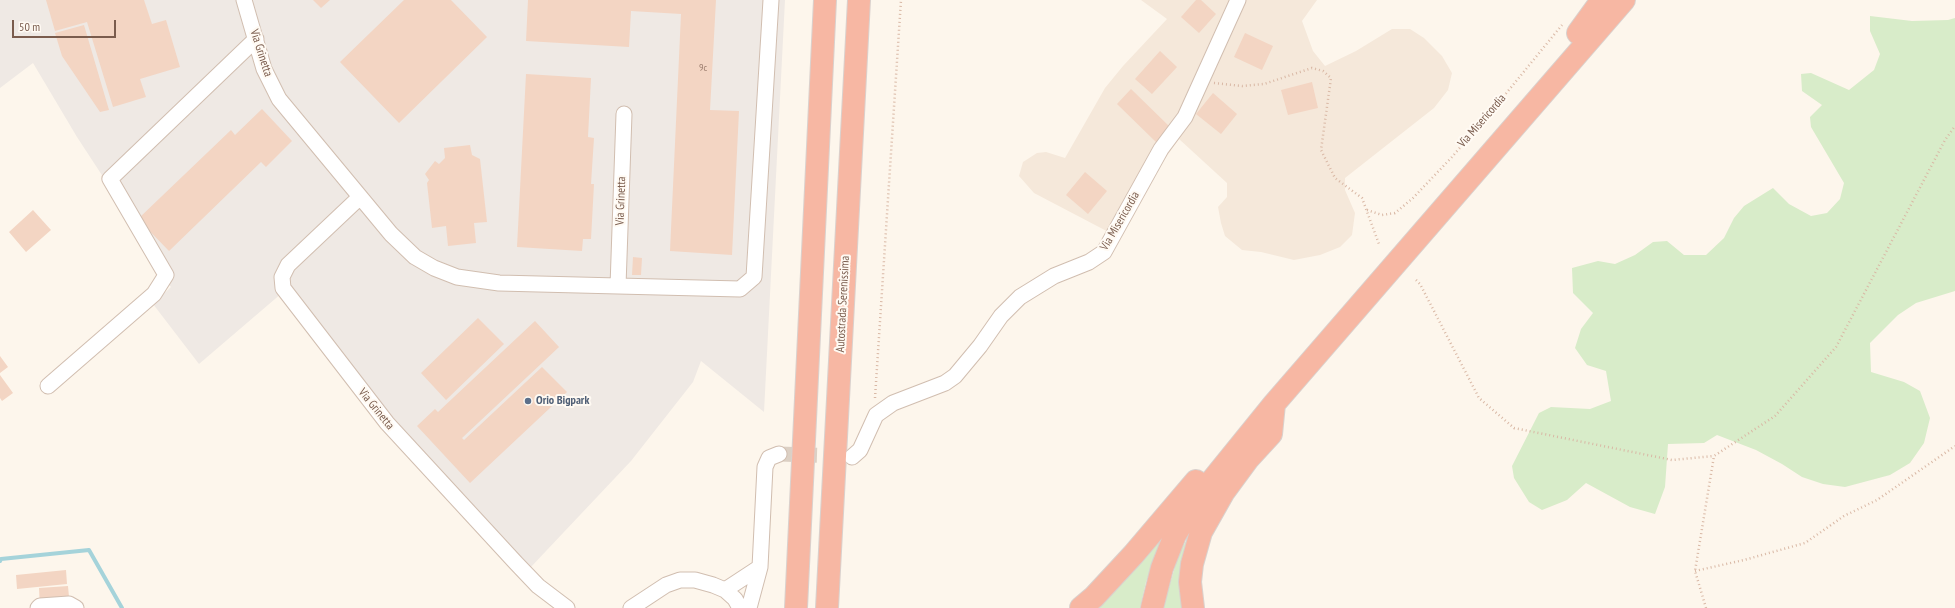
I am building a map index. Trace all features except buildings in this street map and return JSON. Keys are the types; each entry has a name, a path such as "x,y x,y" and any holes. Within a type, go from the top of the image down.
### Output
{"highway":[{"path":"796,608 825,0"},
{"name":"Autostrada Serenissima","path":"828,608 859,0"},
{"path":"1472,177 1495,132 1567,48 1602,0"},
{"path":"1152,608 1167,555 1175,535 1193,505 1274,404 1624,0"},
{"path":"1081,608 1133,555 1250,416 1274,404"},
{"path":"1193,608 1190,582 1192,564 1201,532 1223,493 1248,459 1271,434 1274,404"}],"street":[{"name":"Via Grinetta","path":"244,0 264,69 279,99 391,234 415,257 434,268 457,278 499,283 618,286 624,114"},
{"path":"618,286 740,289 754,277 771,0"},
{"name":"Via Misericordia","path":"852,457 860,450 873,421 881,411 908,396 945,383 955,376 980,346 1001,316 1015,301 1054,276 1089,262 1104,252 1161,149 1185,117 1238,0"},
{"path":"48,386 154,294 166,275 110,179 256,39"},
{"name":"Via Grinetta","path":"360,197 288,265 282,277 283,288 387,423 538,586 567,608"},
{"path":"749,608 760,567 765,467 769,458 779,454"},
{"path":"725,590 760,567"},
{"path":"630,608 666,585 680,580 695,580 713,584 725,590 735,599 740,608"},
{"path":"38,608 40,606 69,604 76,608"}],"path":[{"path":"881,411 875,398 901,0"},
{"name":"Via Misericordia","path":"1367,210 1382,215 1394,213 1412,198 1452,157 1504,96 1566,19"},
{"path":"1202,81 1242,86 1264,84 1312,68 1323,70 1331,78 1321,150 1335,178 1362,198 1379,244"},
{"path":"1416,280 1420,284 1479,398 1514,428 1672,460 1714,456 1775,416 1836,347 1945,140 1955,126"},
{"path":"1695,571 1744,560 1805,543 1844,516 1877,500 1955,446"},
{"path":"1706,608 1695,571 1714,456"}],"shaded area":[{"path":"0,0 785,0 764,412 701,361 693,382 631,461 530,568 393,419 289,287 199,364 153,304 171,287 151,265 111,189 77,137 33,63 0,88"},
{"path":"1141,0 1317,0 1302,21 1313,51 1325,66 1356,51 1392,29 1410,29 1424,38 1442,56 1452,73 1448,90 1434,108 1345,178 1345,190 1355,213 1352,235 1340,247 1320,255 1294,260 1261,252 1242,250 1225,236 1221,223 1218,207 1227,197 1227,183 1179,139 1140,194 1118,237 1034,193 1019,176 1023,162 1037,153 1046,152 1065,158 1105,88 1123,66 1167,19"}],"green space":[{"path":"1870,16 1912,21 1948,20 1955,18 1955,291 1916,303 1898,315 1870,343 1871,372 1904,382 1920,391 1930,418 1924,443 1910,463 1890,475 1845,487 1823,484 1802,477 1756,450 1717,435 1704,443 1668,444 1665,487 1655,514 1630,507 1586,483 1567,500 1542,510 1529,502 1514,478 1512,466 1539,413 1551,407 1590,409 1611,401 1606,371 1587,365 1575,348 1581,329 1593,313 1573,293 1572,268 1598,261 1615,264 1635,255 1653,242 1667,241 1684,255 1706,255 1724,238 1734,218 1744,206 1773,188 1789,204 1811,216 1827,213 1840,199 1844,183 1811,127 1810,117 1822,105 1802,91 1801,74 1811,73 1849,90 1874,70 1880,54 1870,31"},
{"path":"1193,529 1187,608 1163,608 1179,553"},
{"path":"1165,532 1146,582 1140,608 1095,608"}],"waterway":[{"path":"0,561 1,559 89,550 122,608"}],"tunnel":[{"path":"779,454 844,456"}],"place":[{"name":"Orio Bigpark","path":"528,401"}]}
